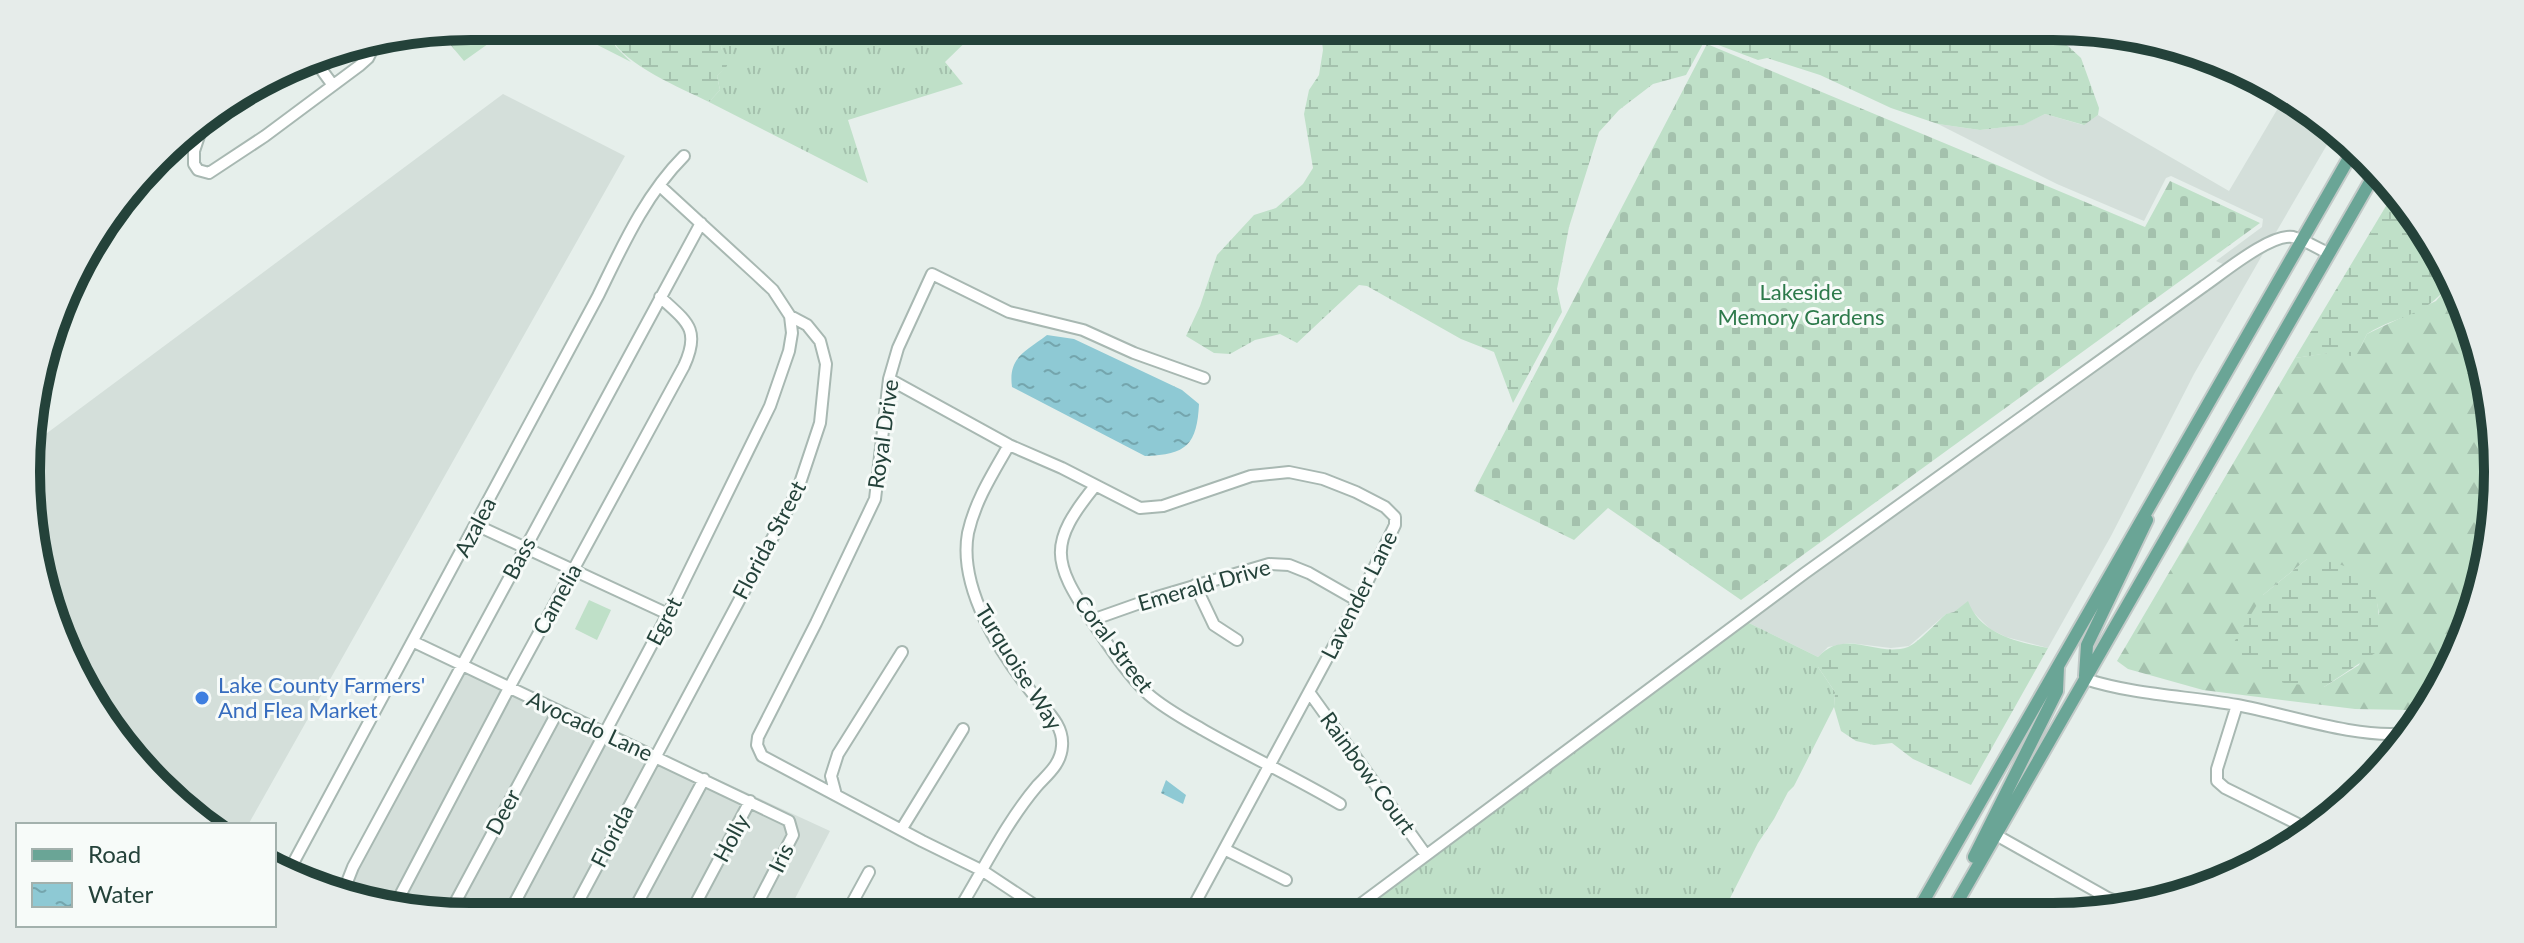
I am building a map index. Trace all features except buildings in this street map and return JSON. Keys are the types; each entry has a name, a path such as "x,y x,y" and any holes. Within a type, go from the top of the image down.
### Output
{"main road":[{"path":"1922,903 2349,158"},
{"path":"1958,901 2371,180"},
{"path":"2085,679 2087,645 2147,526 2148,508"},
{"path":"1958,901 1963,878 2057,691 2058,665"}],"street":[{"path":"199,137 193,158 198,170 209,173 265,136 368,58 371,52"},
{"path":"320,68 332,84"},
{"name":"Azalea","path":"293,864 414,642 626,238 684,156"},
{"name":"Florida Street","path":"654,756 797,492 816,439 826,364 824,351 814,332 790,316 773,290 660,186"},
{"name":"Bass","path":"346,884 461,665 701,223"},
{"path":"1362,903 1817,564 2182,301 2269,242 2283,236 2301,240 2328,253"},
{"name":"Royal Drive","path":"1031,903 983,871 762,756 758,751 758,737 875,499 889,379 898,348 932,274 1009,312 1083,330 1134,353 1204,378"},
{"name":"Camelia","path":"399,897 692,348 693,340 687,325 660,297"},
{"name":"Egret","path":"514,903 668,614 770,406 789,351 792,333 790,316"},
{"name":"Lavender Lane","path":"889,379 1009,445 1062,468 1132,506 1146,509 1163,506 1271,472 1310,476 1356,492 1390,511 1395,523 1358,601 1195,903"},
{"name":"Turquoise Way","path":"963,903 1025,801 1057,763 1062,744 1058,726 1029,689 989,627 971,586 967,549 971,523 980,498 1009,445"},
{"name":"Coral Street","path":"1095,486 1071,517 1063,534 1059,558 1076,596 1129,673 1154,698 1192,723 1340,804"},
{"path":"476,525 668,614"},
{"name":"Emerald Drive","path":"1092,620 1269,564 1309,573 1358,601"},
{"path":"1195,585 1214,625 1237,640"},
{"name":"Avocado Lane","path":"414,642 767,809"},
{"path":"836,795 831,776 838,754 902,652"},
{"path":"2085,679 2140,693 2237,705 2350,729 2396,732"},
{"name":"Rainbow Court","path":"1309,692 1426,855"},
{"path":"2237,705 2217,769 2217,781 2225,788 2299,825"},
{"name":"Deer","path":"455,902 558,711"},
{"path":"901,830 963,729"},
{"name":"Florida","path":"577,903 654,756"},
{"path":"638,903 704,779"},
{"name":"Holly","path":"696,903 750,801"},
{"name":"Iris","path":"758,903 793,835 789,821 767,809"},
{"path":"1996,835 2110,899"},
{"path":"1226,850 1286,880"},
{"path":"852,903 869,872"}],"shaded area":[{"path":"503,94 625,156 249,823 222,823 166,777 129,734 84,662 63,610 48,556 41,500 42,437"},
{"path":"2280,105 2329,141 2275,234 2225,265 2216,261 2262,227 2263,219 2171,176 2166,178 2144,221 2057,184 1938,124 1980,130 2022,125 2045,114 2083,125 2098,115 2229,191"},
{"path":"2264,252 2194,374 2111,536 2048,648 2006,637 1990,629 1972,611 1946,614 1909,646 1891,648 1849,643 1828,647 1818,657 1747,622 2174,314"},
{"path":"465,663 830,831 793,903 443,902 387,895 346,884"}],"green space":[{"path":"493,40 464,61 447,41"},
{"path":"588,40 612,40 631,62"},
{"path":"612,40 720,40 728,57 727,66 717,76 720,90 709,102 669,83 618,48"},
{"path":"720,40 968,40 945,62 963,84 848,120 868,183 709,102 720,90 717,76 726,66"},
{"path":"1322,40 1705,40 1686,75 1653,84 1619,110 1599,132 1569,227 1557,289 1562,312 1513,403 1494,352 1461,339 1367,286 1359,285 1297,343 1280,334 1255,340 1230,354 1214,353 1186,336 1217,255 1254,215 1276,208 1303,184 1313,168 1304,114 1309,90 1319,75"},
{"path":"1705,40 2058,40 2081,58 2099,108 2098,115 2084,125 2045,114 2023,125 1980,130 1938,124 1891,108 1820,75 1767,58 1758,60"},
{"name":"Lakeside Memory Gardens","path":"1707,44 2145,227 2170,181 2260,223 1741,600 1608,508 1574,540 1474,491"},
{"path":"2389,201 2426,256 2444,290 2420,310 2367,334 2360,348 2351,356 2330,353 2295,358"},
{"path":"2444,291 2469,360 2480,415 2484,472 2476,556 2451,637 2412,709 2355,709 2203,690 2128,669 2117,661 2295,358 2360,348 2367,334 2436,301","holes":["2307,559 2377,603 2379,613 2359,665 2324,687 2263,595"]},
{"path":"2307,559 2347,567 2360,574 2370,585 2379,613 2375,653 2324,687 2284,683 2240,669 2232,660 2231,647 2263,595"},
{"path":"589,600 611,610 597,640 575,629"},
{"path":"1968,601 1990,629 2024,643 2048,648 1971,785 1913,759 1892,743 1874,745 1856,741 1841,731 1834,707 1835,692 1818,667 1818,657 1839,644 1884,649 1908,647 1946,614"},
{"path":"1747,622 1818,657 1818,667 1835,692 1834,707 1794,786 1758,843 1728,903 1371,903"}],"water":[{"path":"1047,335 1074,339 1182,390 1199,404 1196,429 1187,445 1171,453 1145,456 1012,387 1013,369 1020,356"},
{"path":"1166,780 1186,795 1183,804 1161,793"}],"place":[{"name":"Lake County Farmers' And Flea Market","path":"202,698"}]}
